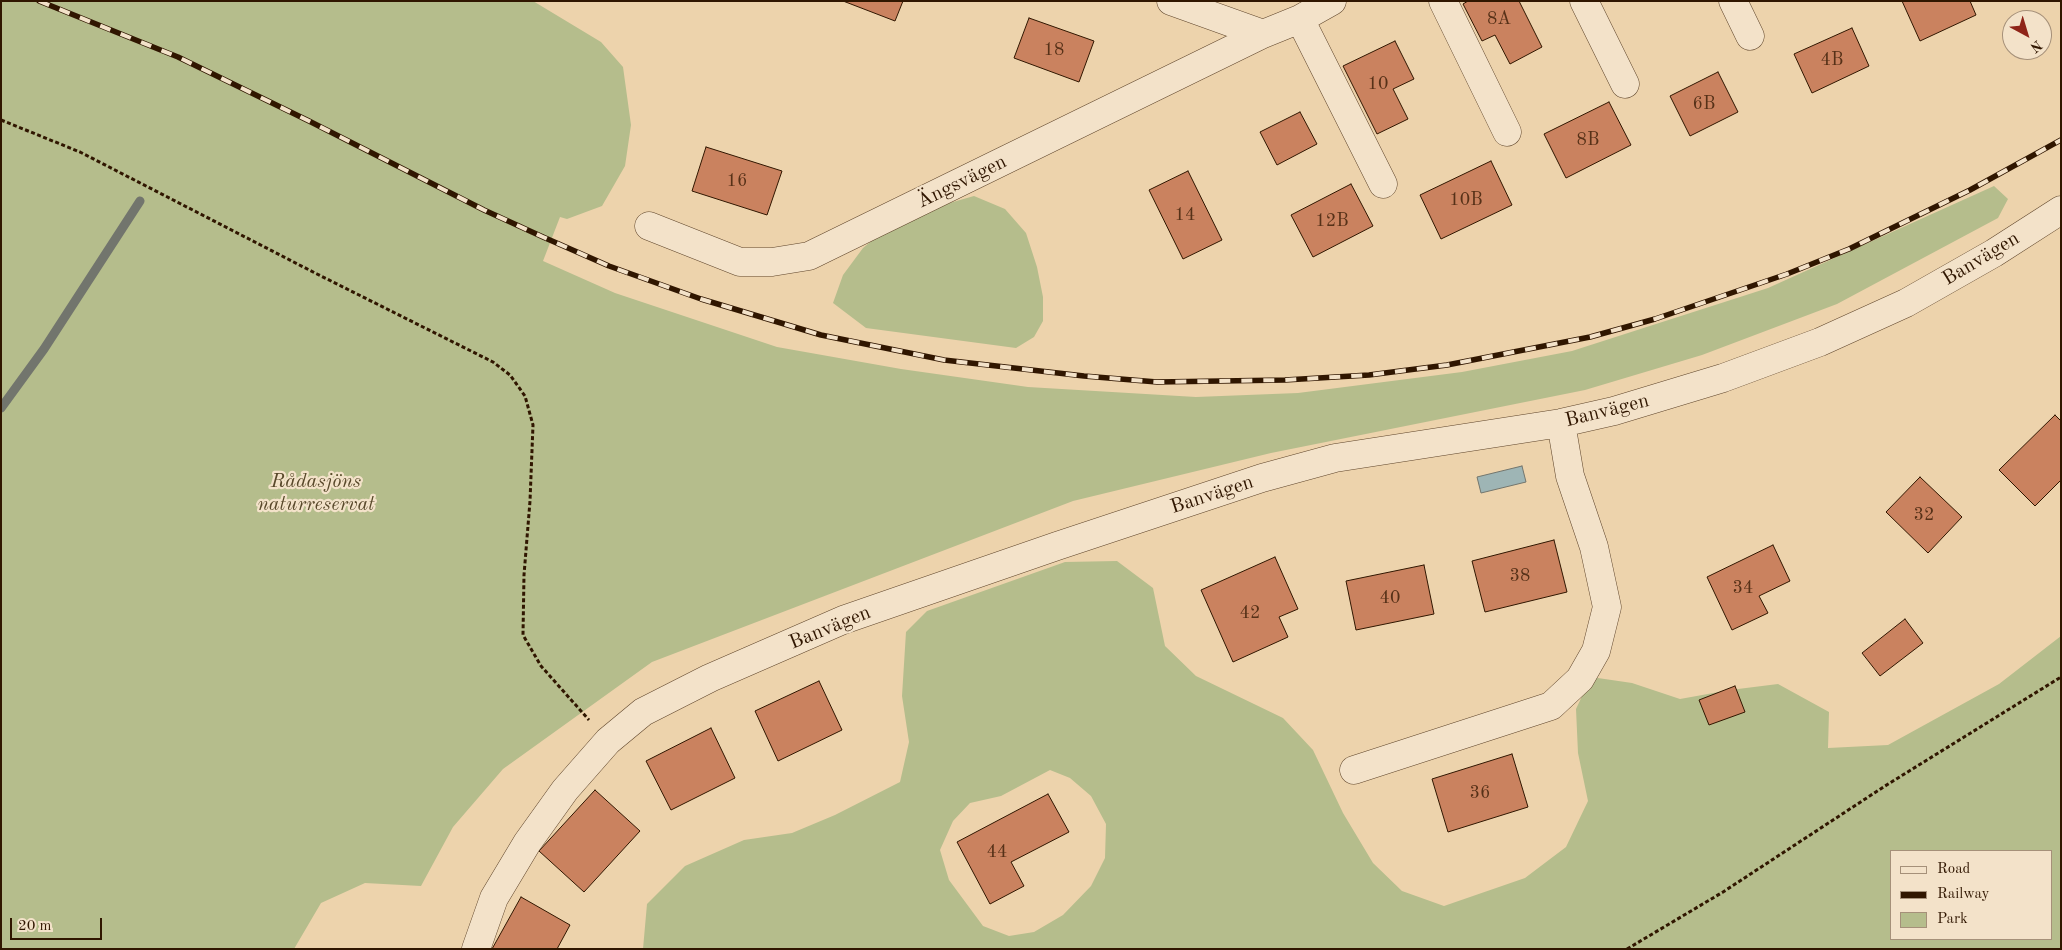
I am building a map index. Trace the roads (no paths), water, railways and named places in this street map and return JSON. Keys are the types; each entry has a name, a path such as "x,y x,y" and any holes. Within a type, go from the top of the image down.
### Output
{"street":[{"path":"1171,1 1263,34"},
{"name":"Ängsvägen","path":"650,226 740,262 772,262 809,256 1263,34 1300,19 1332,1"},
{"path":"1443,1 1507,132"},
{"path":"1584,1 1625,84"},
{"path":"1733,1 1750,36"},
{"path":"1300,19 1383,184"},
{"name":"Banvägen","path":"476,949 494,898 527,843 565,790 608,741 642,712 710,678 834,624 1262,478 1335,458 1561,422 1614,411 1724,378 1820,342 1906,303 1994,253 2061,210"},
{"path":"1354,770 1551,706 1580,679 1596,651 1607,607 1594,547 1570,476 1561,422"}],"water":[{"path":"1522,466 1526,482 1481,493 1477,477"}],"waterway":[{"path":"1,408 44,349 140,201"}],"railway":[{"path":"39,1 178,57 484,210 543,237 609,266 701,299 821,335 944,360 1084,376 1157,382 1285,380 1369,375 1447,365 1590,337 1655,319 1787,274 1849,249 1970,190 2061,140"}],"park label":[{"name":"Rådasjöns naturreservat","path":"316,494"}]}
